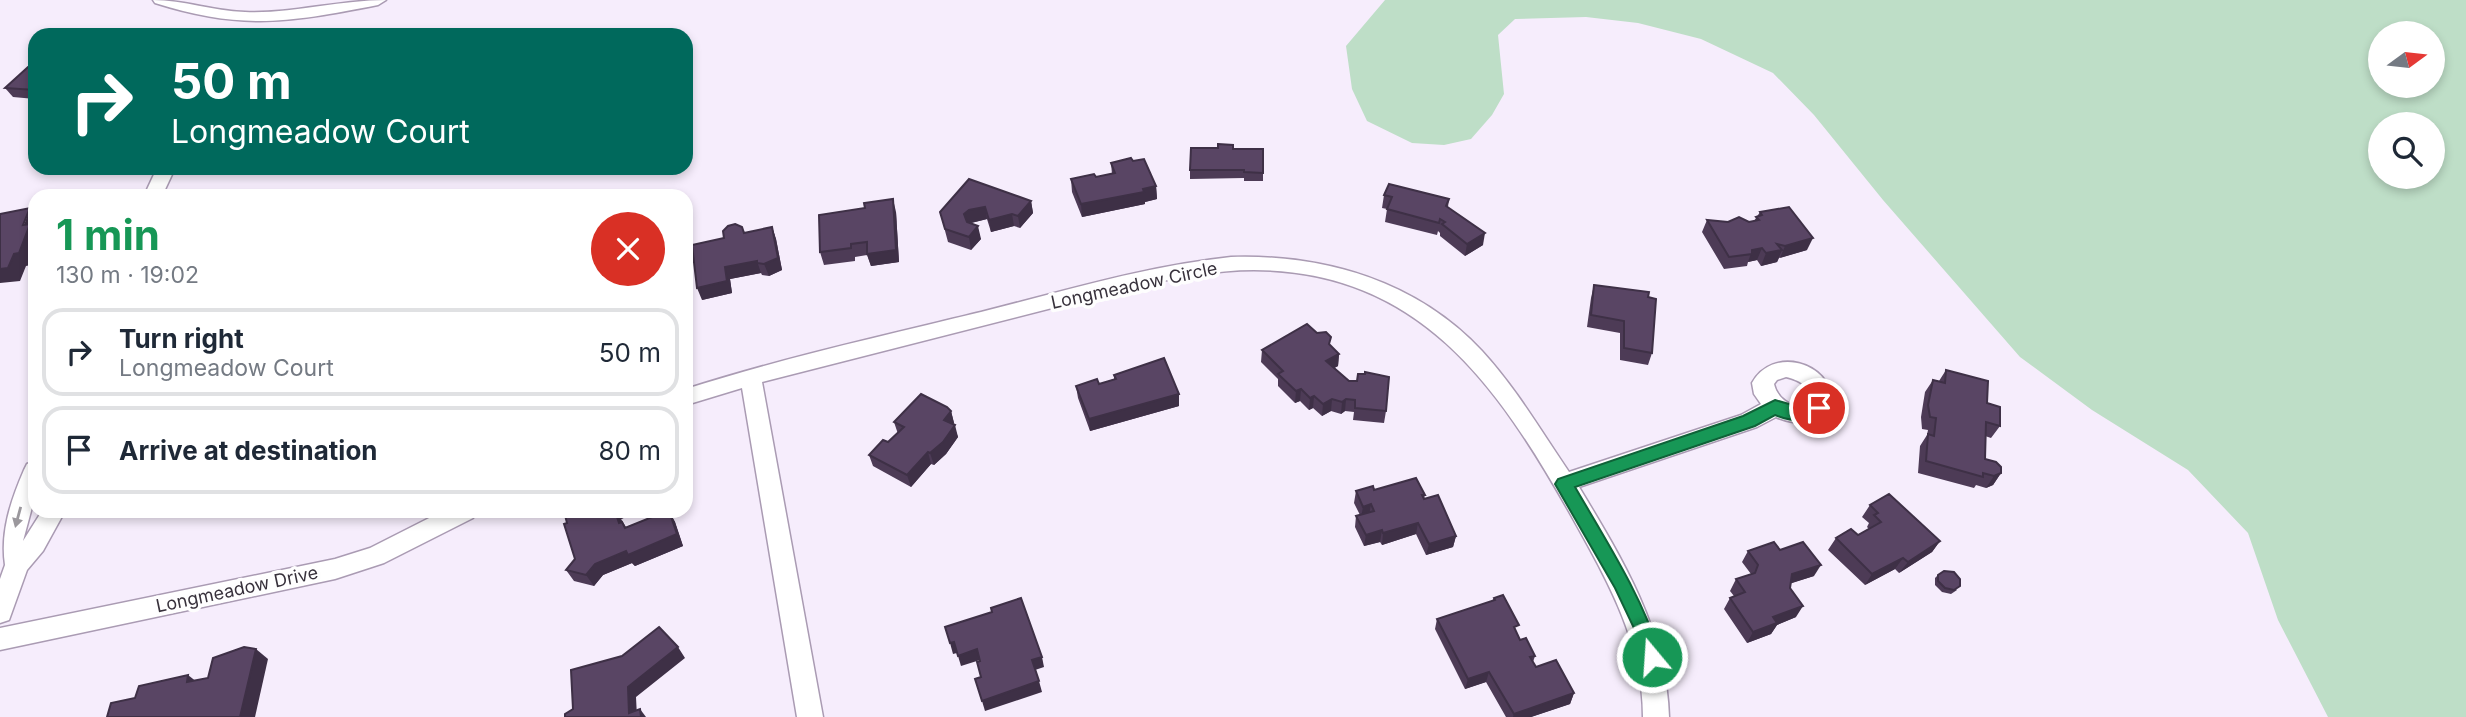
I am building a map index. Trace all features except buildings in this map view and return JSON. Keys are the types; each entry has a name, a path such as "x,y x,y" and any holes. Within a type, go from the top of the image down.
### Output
{"street":[{"path":"161,0 225,18 261,19 378,0"},
{"path":"255,28 261,19"},
{"name":"Longmeadow Circle","path":"751,378 1182,271 1233,264 1271,265 1323,272 1374,286 1407,302 1447,329 1470,350 1500,385 1564,484 1621,582 1642,626 1652,657 1657,692 1656,717"},
{"path":"693,395 751,378 810,717"},
{"path":"1564,484 1749,421 1775,407"},
{"path":"17,565 11,554 12,540 19,509 28,487"},
{"path":"0,612 17,565 35,544 50,518"},
{"name":"Longmeadow Drive","path":"0,639 335,569 376,556 451,518"}],"green space":[{"path":"1385,0 2466,0 2466,717 2328,717 2278,620 2248,533 2188,470 2092,410 2020,357 1883,200 1814,115 1773,73 1701,39 1638,23 1586,17 1515,19 1498,35 1504,94 1492,115 1471,139 1444,145 1412,143 1367,121 1352,89 1346,46"}],"route":[{"path":"1652,657 1642,626 1621,582 1564,484 1749,421 1775,407 1784,412 1804,415 1819,408"}]}
